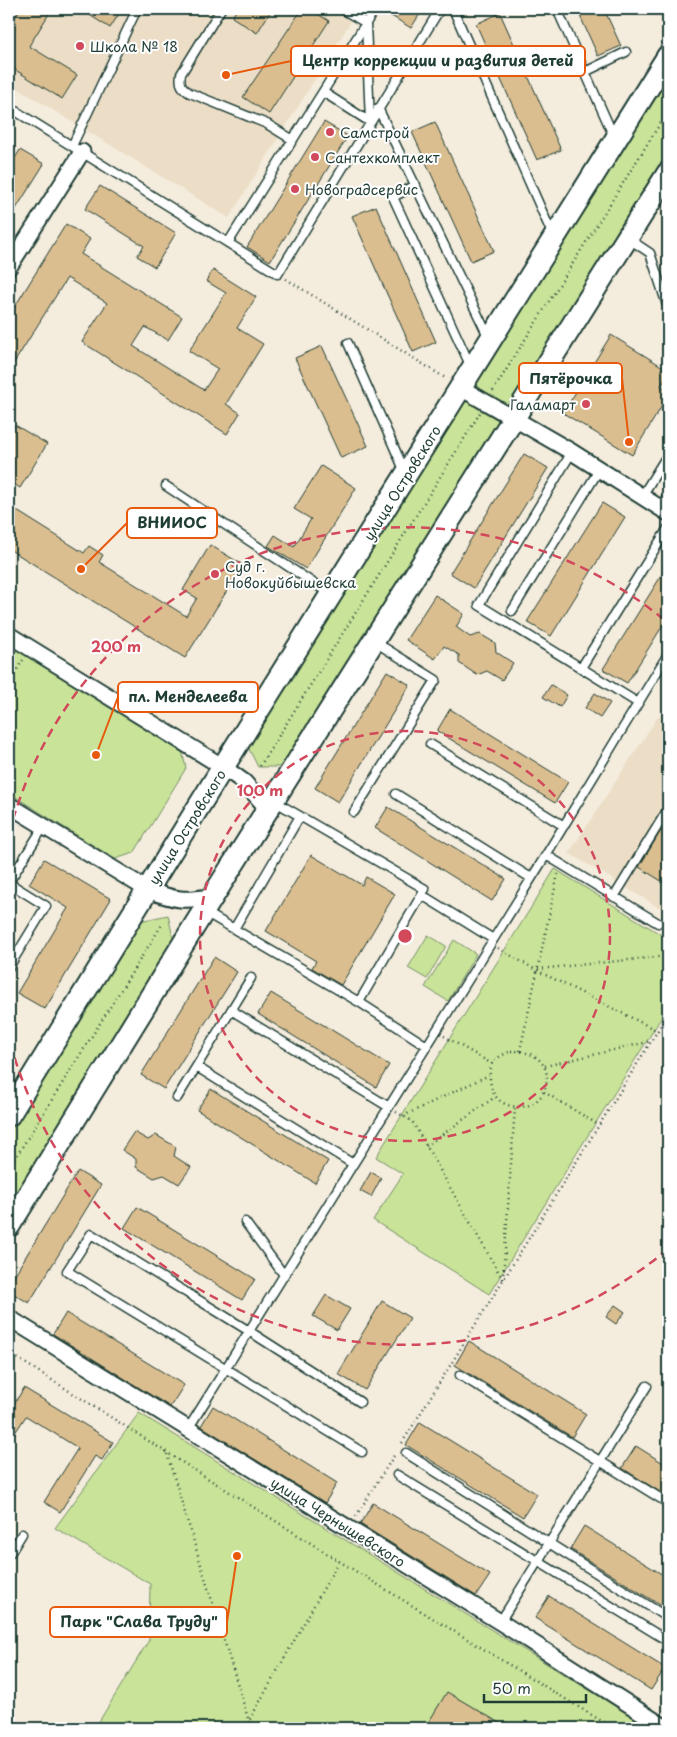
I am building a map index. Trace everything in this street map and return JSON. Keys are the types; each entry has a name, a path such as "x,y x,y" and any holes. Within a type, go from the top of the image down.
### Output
{"main road":[{"name":"улица Островского","path":"9,1115 223,767 332,596 668,56"},
{"path":"9,1226 208,904 515,419 668,173"}],"street":[{"path":"9,268 77,149"},
{"path":"461,388 572,452 664,511"},
{"path":"9,635 223,767 244,782 270,805"},
{"path":"9,805 148,890 169,898 208,904"},
{"name":"улица Чернышевского","path":"9,1318 500,1622 666,1728"}],"lane":[{"path":"77,149 137,9"},
{"path":"221,9 181,74 180,81 183,89 267,124 293,140"},
{"path":"342,9 366,23"},
{"path":"9,107 278,274 440,9"},
{"path":"452,9 554,239"},
{"path":"557,9 615,141"},
{"path":"228,243 366,23 372,10"},
{"path":"366,23 370,122"},
{"path":"585,72 626,52"},
{"path":"323,92 370,122"},
{"path":"378,108 490,341"},
{"path":"416,185 394,196 472,370"},
{"path":"628,238 650,252 668,308"},
{"path":"348,343 406,476"},
{"path":"572,452 479,605 638,703"},
{"path":"642,496 668,454"},
{"path":"512,611 599,470"},
{"path":"166,486 332,596"},
{"path":"664,511 668,495"},
{"path":"581,668 668,528"},
{"path":"354,812 436,680 374,641"},
{"path":"188,1429 564,826 668,654"},
{"path":"430,744 564,826"},
{"path":"396,794 531,878"},
{"path":"270,805 300,816 425,889 359,1002"},
{"path":"614,897 668,809"},
{"path":"234,929 300,816"},
{"path":"9,967 46,906 9,883 44,826"},
{"path":"546,855 658,923"},
{"path":"422,895 492,942"},
{"path":"208,904 234,929 359,1002 427,1046"},
{"path":"178,1098 251,978"},
{"path":"232,1010 389,1107"},
{"path":"196,1067 353,1164"},
{"path":"245,1222 284,1275"},
{"path":"360,1402 91,1234 67,1271 362,1452"},
{"path":"460,1375 668,1503"},
{"path":"500,1622 647,1386"},
{"path":"406,1453 668,1618"},
{"path":"398,1475 668,1641"},
{"path":"9,1550 11,1552 22,1534"}],"path":[{"path":"260,766 668,111"},
{"path":"278,274 461,388"},
{"path":"9,682 26,655"},
{"path":"520,1051 560,864"},
{"path":"9,1168 162,923"},
{"path":"492,942 536,970 668,1036"},
{"path":"536,970 668,956"},
{"path":"356,1516 668,1014"},
{"path":"436,1032 492,1064"},
{"path":"544,1066 652,1041"},
{"path":"510,1051 520,1051 537,1057 547,1073 544,1092 537,1101 527,1106 515,1107 504,1104 495,1097 490,1084 490,1074 492,1064 503,1054 510,1051"},
{"path":"402,1116 490,1074"},
{"path":"544,1092 600,1125"},
{"path":"426,1146 495,1097"},
{"path":"389,1107 412,1121 503,1280"},
{"path":"503,1280 515,1107"},
{"path":"9,1353 339,1561 613,1728"},
{"path":"168,1454 251,1728"},
{"path":"245,1728 339,1561"},
{"path":"664,1697 668,1690"}],"shaded area":[{"path":"9,9 358,10 229,218 9,83"},
{"path":"659,715 668,721 668,913 569,853"}],"green space":[{"path":"668,77 668,153 508,410 471,389"},
{"path":"468,394 505,414 284,767 258,767 247,745"},
{"path":"9,644 182,751 186,768 134,853 115,859 9,793"},
{"path":"555,869 668,939 668,1007 489,1294 373,1220 403,1174 376,1157"},
{"path":"168,915 174,942 9,1207 9,1132 140,921"},
{"path":"428,935 446,946 427,979 408,968"},
{"path":"454,940 476,954 448,1001 425,987"},
{"path":"139,1413 651,1728 95,1728 149,1640 150,1584 55,1528"}],"building":[{"path":"20,9 52,9 29,46 77,75 62,99 9,66 9,27"},
{"path":"80,9 122,9 110,28"},
{"path":"237,9 272,9 257,33 232,17"},
{"path":"302,9 310,9 329,21 269,114 243,97"},
{"path":"380,9 423,9 411,28"},
{"path":"577,9 604,9 621,46 598,56"},
{"path":"500,13 561,150 537,160 476,24"},
{"path":"324,122 348,136 270,261 247,247"},
{"path":"435,122 494,251 471,261 412,132"},
{"path":"20,150 44,164 9,220 9,168"},
{"path":"100,186 176,233 155,267 137,256 144,246 85,209"},
{"path":"376,206 436,342 413,352 352,216"},
{"path":"66,224 90,239 81,254 182,317 168,340 145,327 133,346 204,390 218,369 189,351 226,293 206,281 213,270 256,297 237,328 263,344 226,404 240,413 227,434 82,342 107,303 67,278 9,371 9,316"},
{"path":"611,335 668,370 668,375 661,386 668,391 668,396 632,455 563,413"},
{"path":"322,346 368,446 341,458 295,358"},
{"path":"15,425 47,444 20,488 9,481 9,434"},
{"path":"524,454 548,468 474,588 450,573"},
{"path":"321,466 356,488 306,569 268,546 275,535 294,547 311,519 294,509"},
{"path":"602,503 625,517 551,636 527,622"},
{"path":"9,506 84,553 89,546 103,555 99,562 186,616 197,598 183,590 210,545 243,565 185,658 9,549"},
{"path":"668,565 668,617 627,683 603,669"},
{"path":"435,595 464,614 456,627 470,637 480,634 495,643 496,652 513,663 502,680 487,671 477,675 459,663 459,655 444,646 435,659 406,640"},
{"path":"387,671 410,685 338,802 315,788"},
{"path":"551,685 567,695 560,707 543,697"},
{"path":"595,693 610,703 600,718 585,708"},
{"path":"450,709 568,782 555,803 437,731"},
{"path":"388,807 506,879 492,901 375,828"},
{"path":"668,819 668,873 663,882 639,867"},
{"path":"311,855 362,885 366,877 395,894 341,985 312,968 316,961 266,931"},
{"path":"44,859 111,899 45,1009 17,993 68,908 29,884"},
{"path":"214,957 237,972 164,1089 141,1075"},
{"path":"271,993 389,1065 376,1087 258,1014"},
{"path":"211,1089 328,1161 315,1183 197,1110"},
{"path":"134,1132 148,1140 156,1135 176,1147 174,1156 191,1167 179,1184 164,1175 154,1178 136,1167 136,1159 122,1150"},
{"path":"78,1171 101,1185 29,1303 9,1291 9,1284"},
{"path":"371,1172 381,1178 371,1197 360,1191"},
{"path":"137,1207 255,1279 242,1300 124,1228"},
{"path":"326,1295 350,1309 337,1330 313,1316"},
{"path":"382,1301 410,1318 365,1390 338,1374"},
{"path":"615,1305 625,1312 616,1324 606,1317"},
{"path":"66,1313 184,1385 170,1407 53,1334"},
{"path":"469,1341 586,1414 572,1437 455,1365"},
{"path":"24,1388 113,1442 102,1460 95,1456 60,1512 44,1502 78,1448 26,1416 9,1442 9,1412"},
{"path":"213,1406 337,1483 325,1503 201,1426"},
{"path":"420,1422 537,1494 523,1517 406,1445"},
{"path":"636,1446 668,1466 668,1497 622,1468"},
{"path":"373,1503 490,1575 476,1596 360,1524"},
{"path":"584,1526 668,1578 668,1610 570,1549"},
{"path":"549,1596 665,1668 651,1690 535,1618"},
{"path":"447,1692 508,1728 425,1728"}],"place":[{"name":"Школа № 18","path":"80,46"},
{"name":"Центр коррекции и развития детей","path":"226,75"},
{"name":"Самстрой","path":"330,132"},
{"name":"Сантехкомплект","path":"315,157"},
{"name":"Новоградсервис","path":"295,189"},
{"name":"Галамарт","path":"586,404"},
{"name":"Пятёрочка","path":"629,442"},
{"name":"ВНИИОС","path":"81,569"},
{"name":"Суд г. Новокуйбышевска","path":"215,574"},
{"name":"пл. Менделеева","path":"96,755"},
{"name":"Парк \"Слава Труду\"","path":"237,1556"}]}
